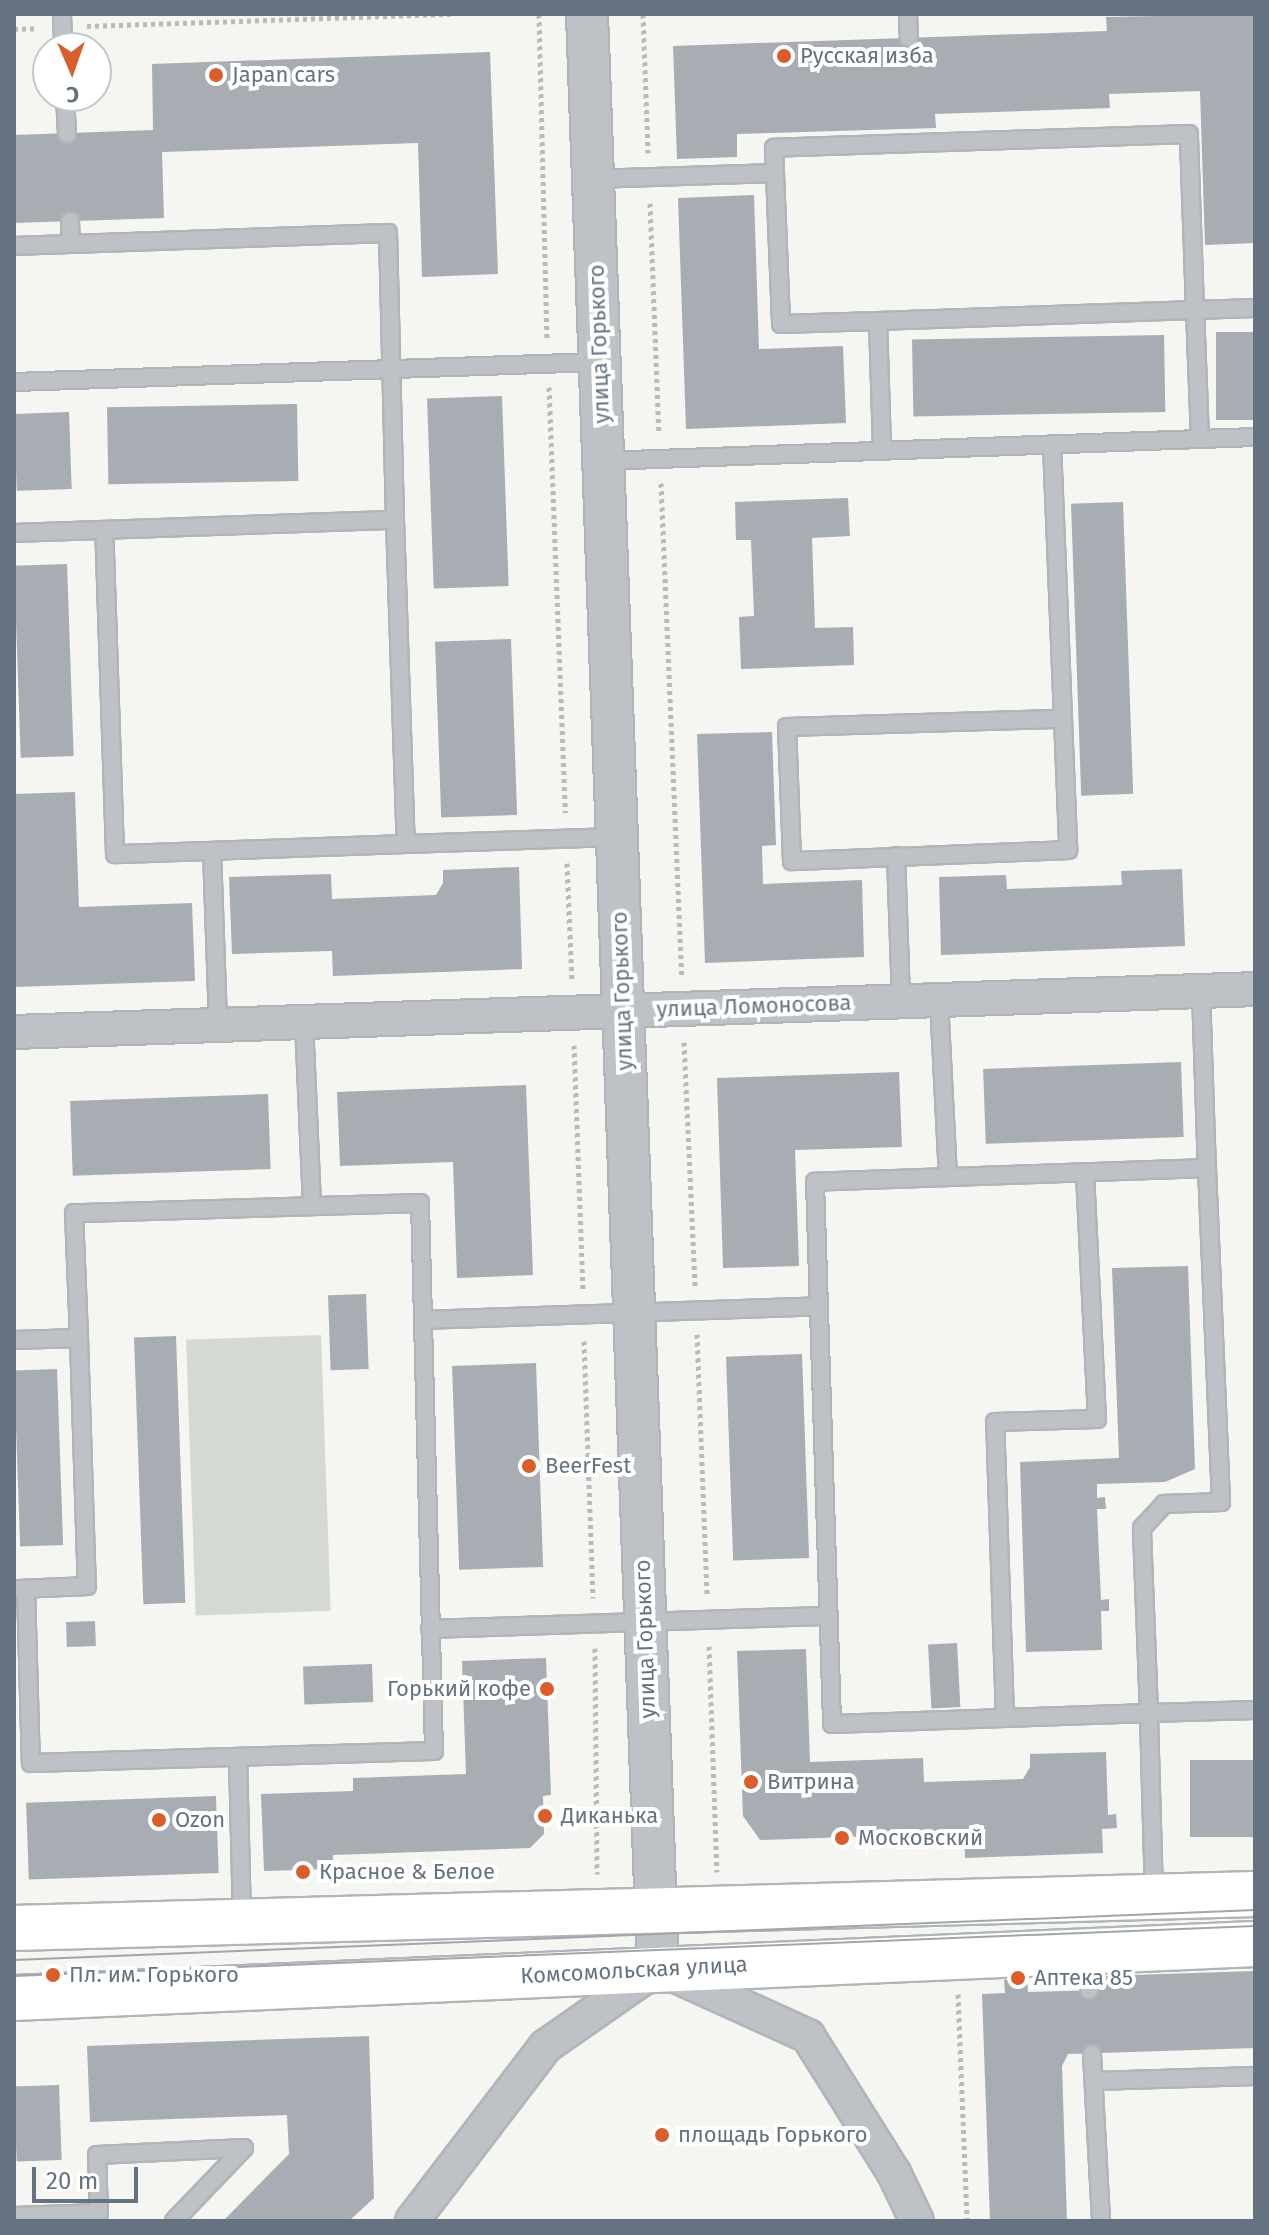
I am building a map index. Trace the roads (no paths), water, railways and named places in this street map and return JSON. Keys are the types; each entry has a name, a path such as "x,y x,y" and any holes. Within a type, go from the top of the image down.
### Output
{"main road":[{"path":"14,1928 1255,1894"},
{"name":"Комсомольская улица","path":"14,1998 658,1968 1087,1970 1255,1944"}],"street":[{"name":"улица Горького","path":"587,14 658,1968"},
{"name":"улица Ломоносова","path":"14,1032 1255,989"},
{"path":"412,2221 546,2046 658,1968 808,2036 894,2173 917,2221"}],"lane":[{"path":"908,14 909,38"},
{"path":"66,112 67,134"},
{"path":"1200,439 1195,310 1189,134 912,136 774,148 781,324 878,321 1195,310 1255,308"},
{"path":"593,179 775,173"},
{"path":"70,221 71,244"},
{"path":"14,246 388,233 406,844"},
{"path":"878,321 882,450"},
{"path":"14,382 599,362"},
{"path":"603,461 1255,437"},
{"path":"1052,444 1063,719 1068,850 792,861 787,727 1063,719"},
{"path":"14,533 395,520"},
{"path":"104,530 115,854 616,837"},
{"path":"212,851 218,1025"},
{"path":"896,856 901,1001"},
{"path":"1154,1897 1142,1528 1164,1504 1221,1502 1201,991"},
{"path":"939,1000 948,1177"},
{"path":"304,1022 312,1205"},
{"path":"1207,1168 815,1182 832,1724 1255,1710"},
{"path":"1005,1718 995,1422 1097,1419 1085,1172"},
{"path":"420,1203 434,1751 31,1763 20,1589 87,1586 74,1213 312,1205 420,1203"},
{"path":"423,1320 819,1306"},
{"path":"14,1340 79,1338"},
{"path":"430,1629 829,1616"},
{"path":"238,1757 243,1922"},
{"path":"1092,2054 1101,2221"},
{"path":"1094,2081 1255,2076"},
{"path":"14,2216 99,2213 97,2155 244,2148 174,2221"}],"tram line":[{"path":"14,1960 1255,1910"},
{"path":"14,1976 1255,1926"}],"place":[{"name":"Русская изба","path":"784,56"},
{"name":"Japan cars","path":"216,75"},
{"name":"BeerFest","path":"529,1466"},
{"name":"Горький кофе","path":"547,1689"},
{"name":"Витрина","path":"751,1782"},
{"name":"Диканька","path":"545,1816"},
{"name":"Ozon","path":"159,1820"},
{"name":"Московский","path":"842,1838"},
{"name":"Красное & Белое","path":"303,1872"},
{"name":"Пл. им. Горького","path":"53,1975"},
{"name":"Аптека 85","path":"1018,1978"},
{"name":"площадь Горького","path":"662,2135"}]}
